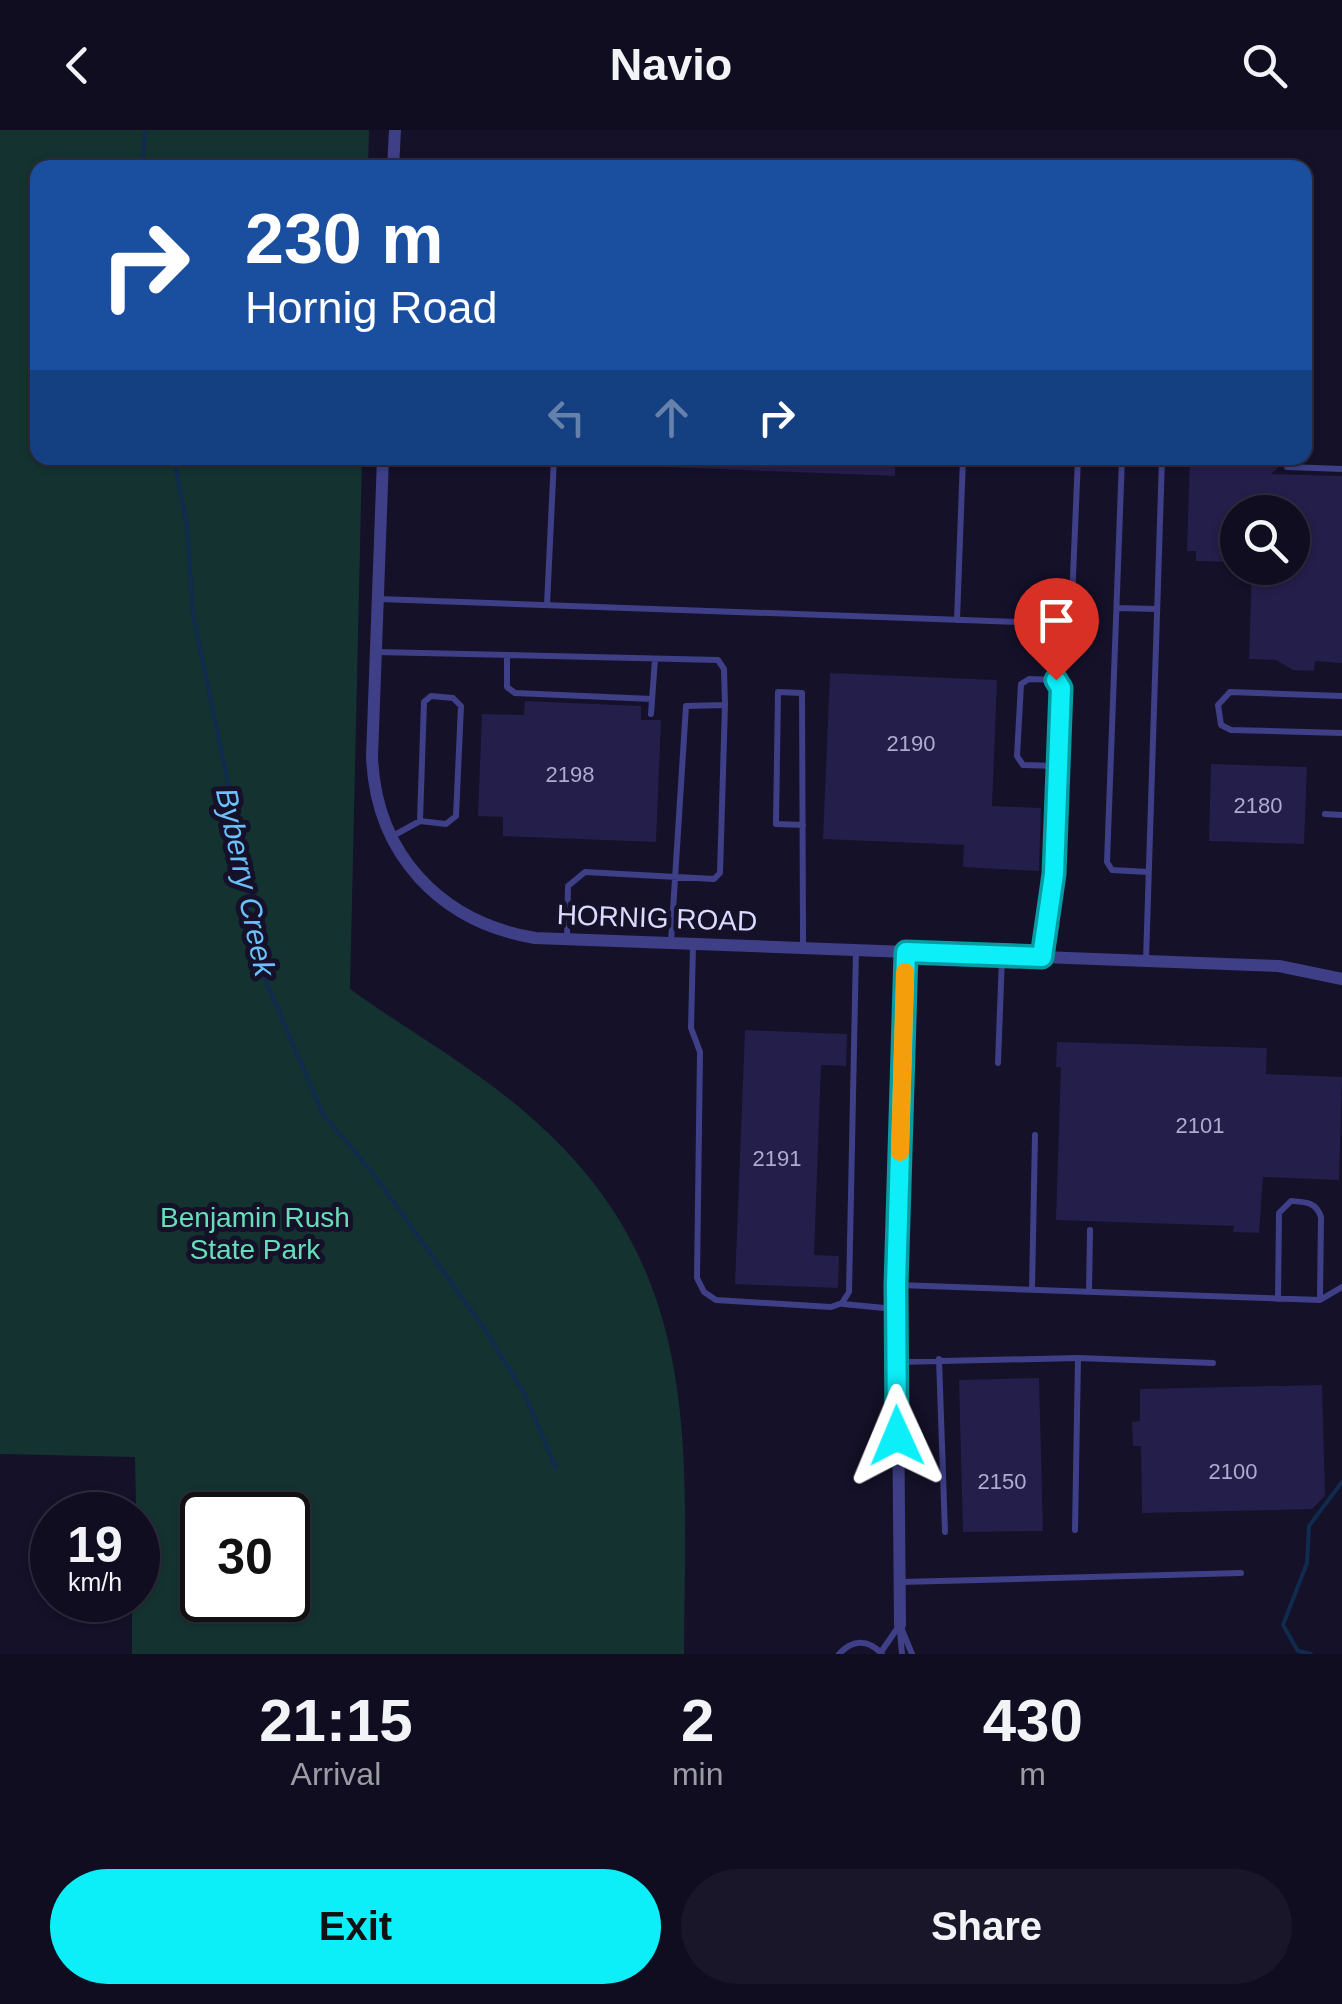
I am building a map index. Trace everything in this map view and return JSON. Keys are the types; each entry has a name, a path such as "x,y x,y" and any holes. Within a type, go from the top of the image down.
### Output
{"street":[{"path":"393,160 394,130"},
{"name":"HORNIG ROAD","path":"382,465 372,772 378,808 390,838 416,876 460,913 514,934 567,940 1280,966 1342,979"},
{"path":"900,1625 896,1285 906,952"}],"lane":[{"path":"547,605 554,465"},
{"path":"957,620 963,465"},
{"path":"377,599 1071,624 1078,465"},
{"path":"1122,465 1107,862 1112,870 1148,872"},
{"path":"1146,961 1162,465"},
{"path":"1286,467 1342,469"},
{"path":"1117,608 1157,609"},
{"path":"376,652 718,660 724,669 720,873 714,879 585,872 574,877 568,886 567,940"},
{"path":"507,655 507,687 515,693 652,699"},
{"path":"651,714 654,659"},
{"path":"1042,957 1054,874 1061,688 1056,680 1029,679 1021,684 1017,756 1023,765 1058,766"},
{"path":"802,825 776,824 778,692 802,693 802,825 802,948"},
{"path":"1342,696 1230,692 1221,696 1218,706 1221,725 1231,730 1342,734"},
{"path":"390,838 420,822 446,824 456,816 461,706 453,698 431,696 424,702 420,822"},
{"path":"671,943 686,706 725,704"},
{"path":"1325,814 1342,815"},
{"path":"693,944 691,1028 700,1052 697,1278 704,1292 716,1300 896,1309"},
{"path":"842,1304 849,1292 856,950"},
{"path":"998,1063 1002,956"},
{"path":"1032,1290 1035,1135"},
{"path":"1278,1300 1279,1213 1291,1201 1308,1202 1318,1208 1321,1217 1320,1300"},
{"path":"1089,1292 1090,1230"},
{"path":"896,1285 1278,1300 1320,1300 1342,1287"},
{"path":"896,1362 1078,1358 1213,1363"},
{"path":"1075,1530 1078,1358"},
{"path":"939,1359 945,1532"},
{"path":"899,1582 1241,1573"},
{"path":"838,1654 856,1642 882,1653 900,1625"},
{"path":"900,1625 902,1654"},
{"path":"900,1625 912,1654"}],"green space":[{"name":"Benjamin Rush State Park","path":"0,130 369,130 368,160 30,160 30,465 362,465 350,989 468,1068 535,1121 590,1179 630,1239 657,1302 674,1367 685,1505 684,1654 132,1654 132,1622 160,1622 160,1492 136,1492 135,1457 0,1454"}],"building":[{"path":"895,465 895,476 667,467"},
{"path":"1190,465 1281,465 1271,474 1342,476 1342,663 1315,661 1314,671 1293,670 1276,660 1249,659 1251,585 1310,585 1310,495 1220,495 1220,562 1196,561 1196,551 1187,551"},
{"path":"830,673 997,680 992,806 1041,808 1039,871 963,867 964,845 823,839"},
{"path":"525,701 641,706 641,720 661,720 656,842 503,836 503,817 478,816 482,714 524,715"},
{"path":"1211,764 1307,767 1304,844 1209,841"},
{"path":"745,1030 847,1034 846,1066 821,1065 814,1255 839,1256 838,1288 735,1284"},
{"path":"1057,1042 1267,1048 1266,1074 1342,1077 1339,1180 1263,1177 1259,1233 1233,1232 1234,1226 1056,1220 1061,1067 1056,1067"},
{"path":"1039,1378 1043,1531 963,1532 959,1380"},
{"path":"1322,1385 1325,1496 1312,1509 1142,1513 1141,1446 1133,1446 1132,1422 1140,1421 1140,1389"}],"waterway":[{"name":"Byberry Creek","path":"143,160 145,130"},
{"name":"Byberry Creek","path":"175,465 187,526 193,614 234,812 258,963 323,1114 375,1176 486,1331 524,1393 556,1468"},
{"path":"1311,1654 1298,1651 1283,1625 1307,1563 1309,1526 1342,1482"}],"slow traffic":[{"path":"900,1152 905,972"}],"route":[{"path":"897,1436 896,1285 906,952 1042,957 1054,874 1061,688 1056,680"}]}
